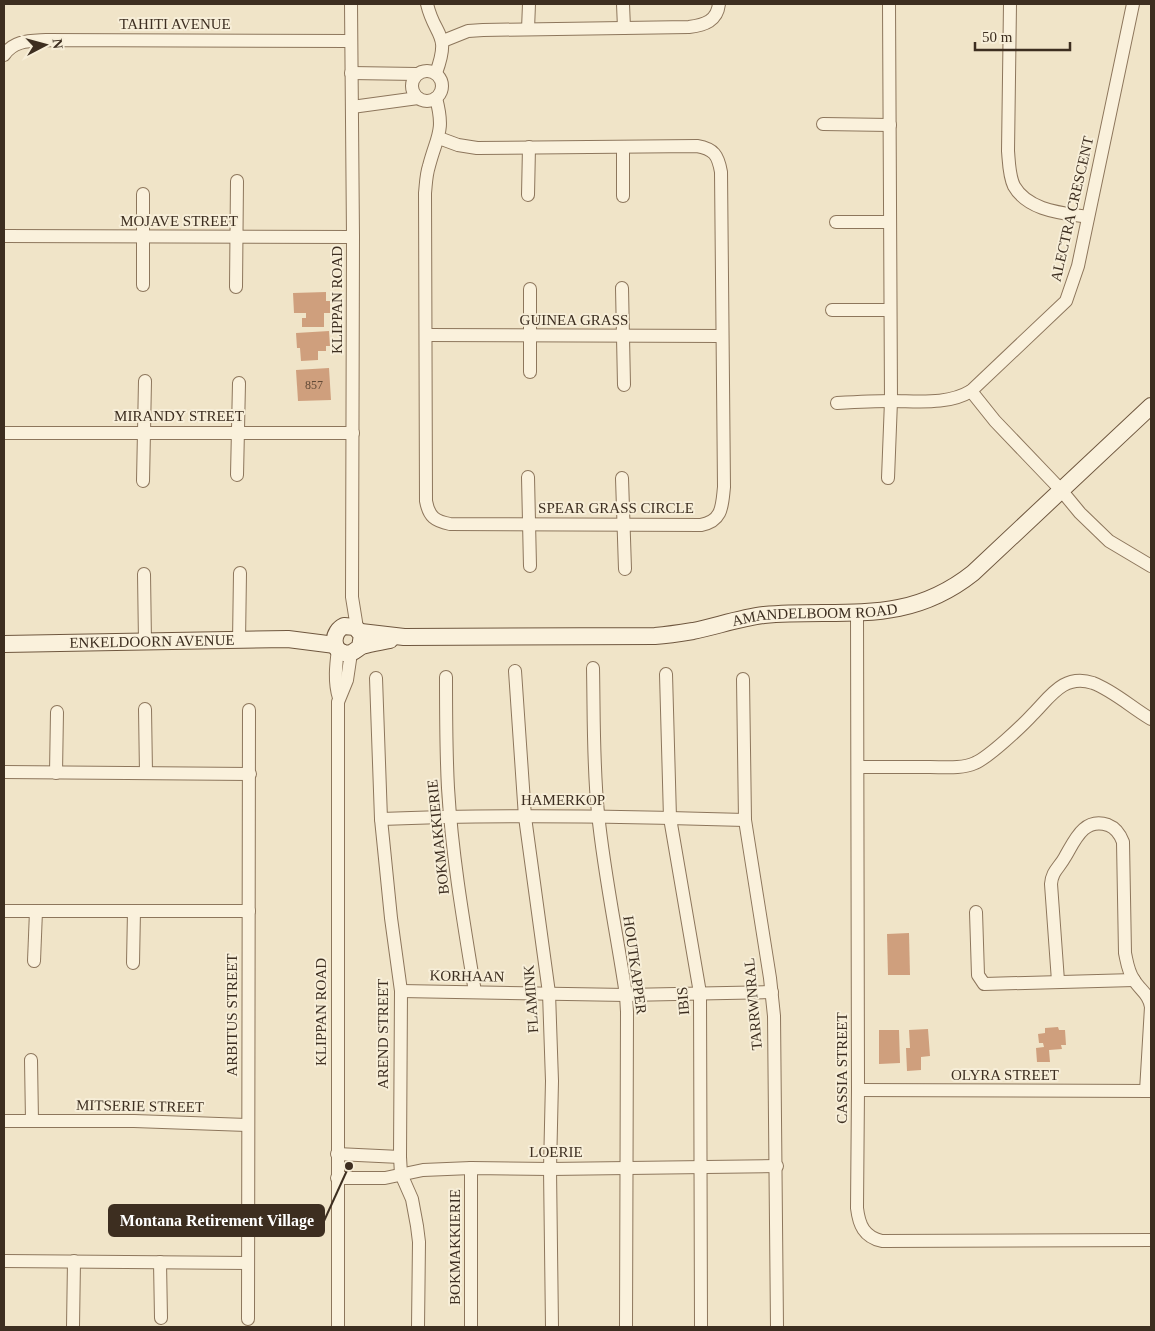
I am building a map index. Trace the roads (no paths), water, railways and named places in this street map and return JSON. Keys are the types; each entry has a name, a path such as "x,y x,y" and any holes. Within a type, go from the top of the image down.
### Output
{"street":[{"name":"KLIPPAN ROAD","path":"338,1327 337,1154 340,698 347,680 352,597 353,237 351,4"},
{"path":"427,4 442,41 442,55 436,73"},
{"path":"528,29 529,4"},
{"path":"623,4 624,28"},
{"path":"442,41 468,31 689,28 709,22 714,18 720,4"},
{"path":"888,478 891,401 889,4"},
{"path":"1010,4 1008,151 1009,170 1014,185 1024,197 1049,210 1088,217"},
{"name":"ALECTRA CRESCENT","path":"837,402 952,399 971,391 1066,301 1078,266 1133,4"},
{"name":"TAHITI AVENUE","path":"4,55 13,46 21,42 46,40 351,41"},
{"path":"351,73 417,74 426,70 436,73 443,85 436,98 427,101 418,98 352,107"},
{"path":"417,74 412,84 414,94 418,98"},
{"name":"SPEAR GRASS CIRCLE","path":"436,98 441,119 439,138 428,169 424,193 426,501 429,514 434,520 450,524 701,525 713,521 718,517 721,510 724,486 721,172 717,155 712,150 697,146 466,147 439,138"},
{"path":"823,124 890,125"},
{"path":"528,195 529,147"},
{"path":"623,147 623,196"},
{"path":"236,287 237,181"},
{"path":"143,194 143,285"},
{"path":"836,222 890,222"},
{"name":"MOJAVE STREET","path":"4,236 353,237"},
{"path":"530,288 530,372"},
{"path":"622,288 624,385"},
{"path":"832,310 890,310"},
{"name":"GUINEA GRASS","path":"426,336 722,336"},
{"path":"142,481 145,381"},
{"path":"237,475 239,383"},
{"path":"971,391 995,421 1061,490 1080,513 1109,541 1151,566"},
{"name":"AMANDELBOOM ROAD","path":"348,639 655,636 693,631 763,616 857,613 892,610 918,604 959,584 1151,406"},
{"name":"MIRANDY STREET","path":"4,433 353,433"},
{"path":"528,476 530,566"},
{"path":"622,478 625,569"},
{"path":"239,641 240,573"},
{"path":"144,574 145,642"},
{"name":"CASSIA STREET","path":"857,613 858,1217 863,1230 875,1240 895,1241 1151,1240"},
{"name":"ENKELDOORN AVENUE","path":"4,644 348,639"},
{"name":"HOUTKAPPER","path":"593,668 595,786 598,816 604,866 626,994 626,1327"},
{"name":"FLAMINK","path":"515,671 524,817 549,993 552,1081 550,1169 552,1327"},
{"name":"IBIS","path":"666,674 670,818 700,993 702,1327"},
{"name":"AREND STREET","path":"376,678 381,819 391,918 401,991 401,1174 412,1199 418,1226 420,1271 418,1327"},
{"name":"BOKMAKKIERIE","path":"446,678 446,749 450,816 475,992"},
{"name":"TARRWNRAL","path":"743,679 744,820 772,992 777,1166 778,1327"},
{"path":"858,767 951,767 976,763 989,754 1034,714 1048,696 1060,687 1072,682 1092,683 1108,690 1151,719"},
{"path":"145,709 146,773"},
{"name":"ARBITUS STREET","path":"248,1319 249,710"},
{"path":"56,773 57,712"},
{"path":"4,772 250,774"},
{"name":"HAMERKOP","path":"381,819 450,816 598,816 744,820"},
{"path":"1058,981 1051,884 1052,875 1080,833 1088,826 1099,824 1116,829 1123,842 1125,953 1134,980 1145,992 1151,1007 1148,1091"},
{"path":"4,911 248,911"},
{"path":"34,961 36,911"},
{"path":"133,963 134,911"},
{"path":"976,912 978,975 984,984 1134,980"},
{"name":"KORHAAN","path":"401,991 626,994 772,992"},
{"path":"31,1060 32,1121"},
{"name":"OLYRA STREET","path":"858,1090 1148,1091"},
{"name":"MITSERIE STREET","path":"4,1121 134,1121 247,1125"},
{"path":"337,1154 400,1157"},
{"name":"LOERIE","path":"337,1178 385,1178 423,1170 471,1168 550,1169 777,1166"},
{"name":"BOKMAKKIERIE","path":"471,1168 471,1327"},
{"path":"4,1261 248,1263"},
{"path":"74,1261 74,1327"},
{"path":"160,1262 161,1318"}],"place":[{"name":"Montana Retirement Village","path":"349,1166"}]}
